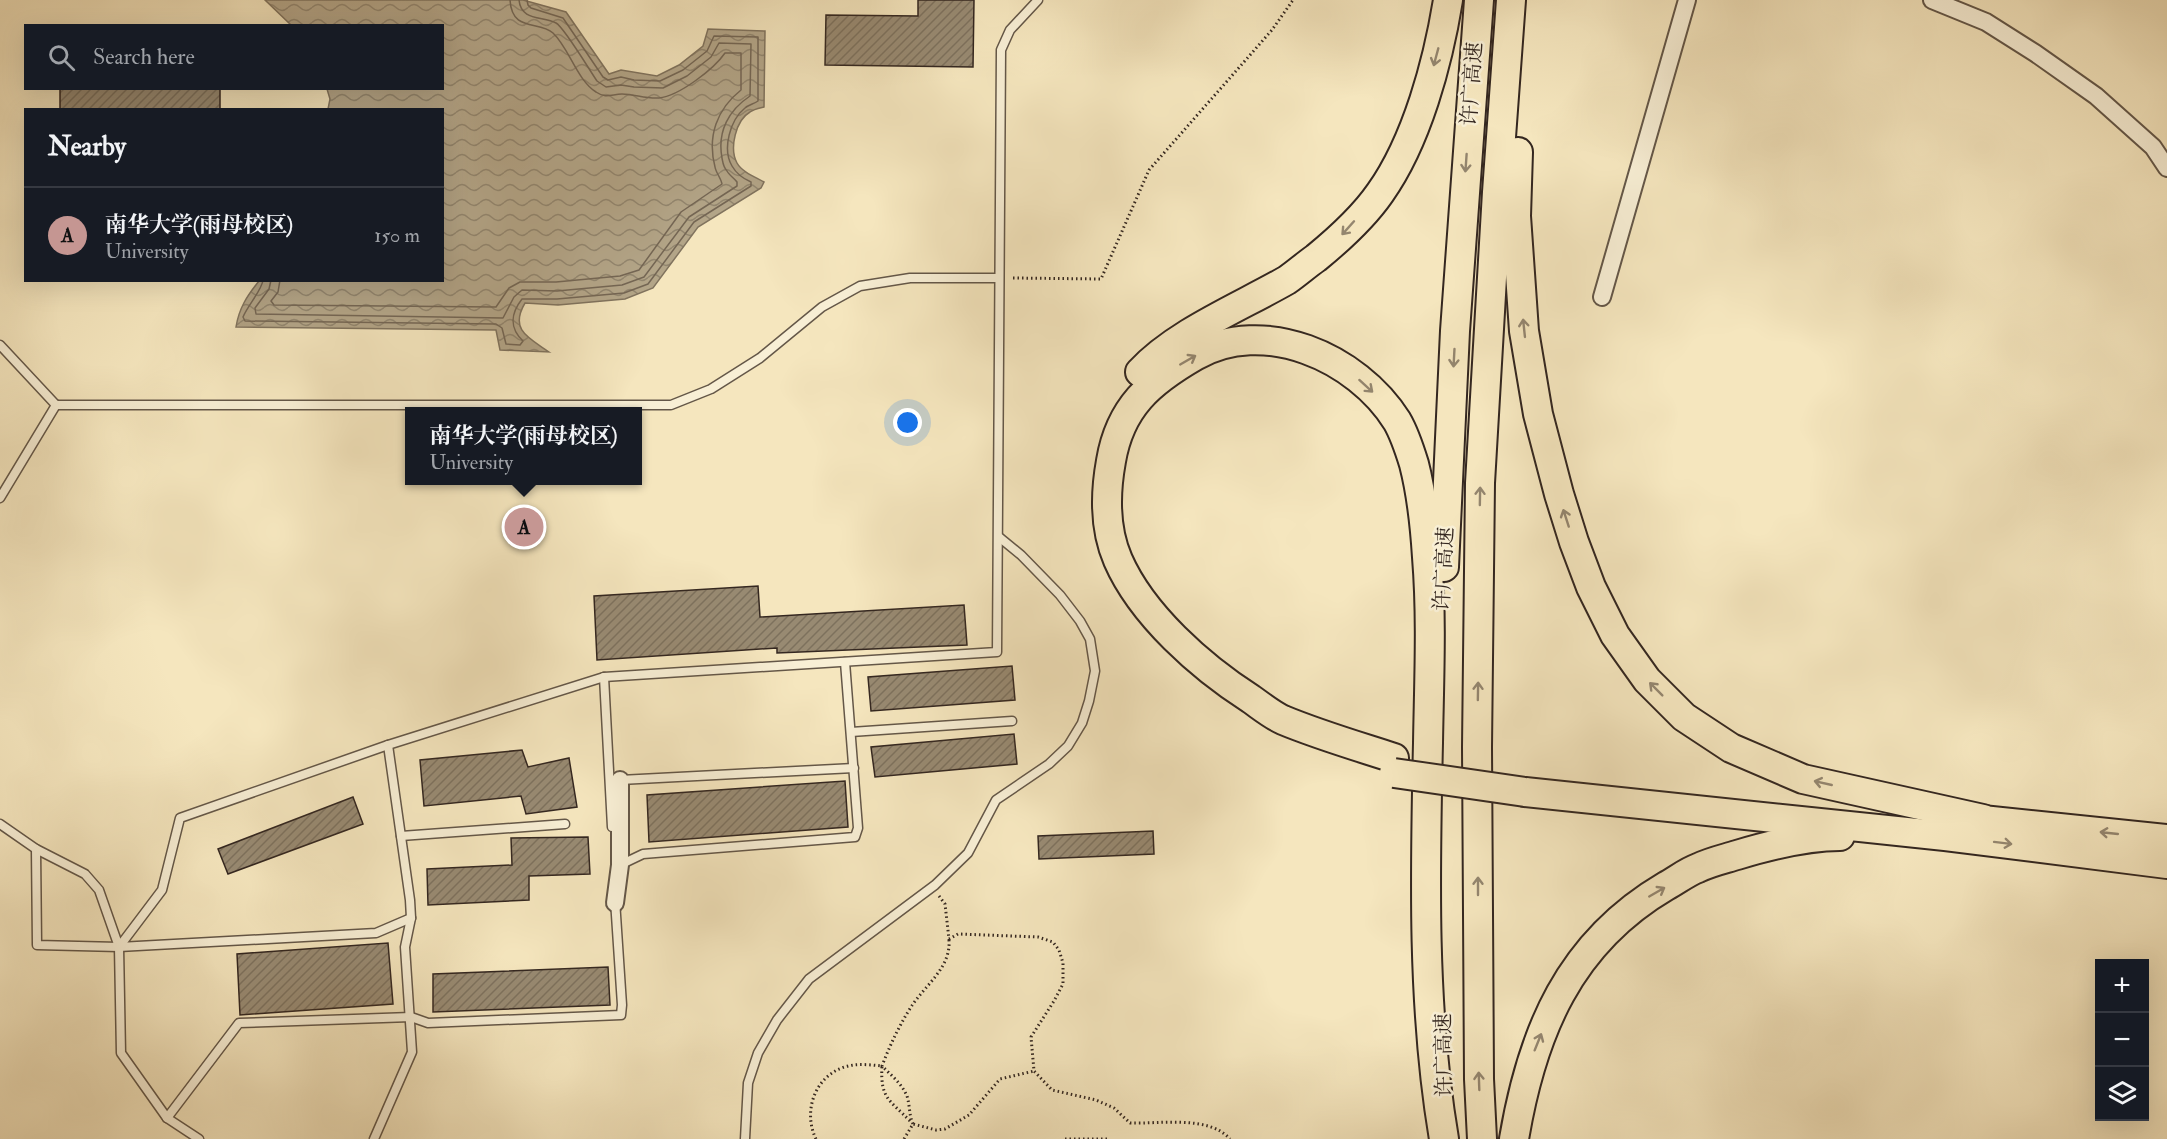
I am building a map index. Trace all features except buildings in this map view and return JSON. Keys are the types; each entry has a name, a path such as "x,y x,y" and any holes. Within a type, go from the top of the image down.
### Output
{"highway":[{"path":"1448,0 1443,30 1424,98 1407,145 1380,193 1335,243 1289,278 1153,358 1121,393 1107,422 1095,457 1091,496 1094,535 1107,570 1128,605 1178,661 1217,695 1252,719 1296,742 1394,766 2167,864"},
{"name":"许广高速","path":"1445,1139 1440,883 1439,656 1455,332 1479,0"},
{"name":"许广高速","path":"1482,1139 1479,1079 1477,747 1480,483 1511,0"},
{"path":"1526,0 1521,57 1516,216 1524,331 1538,414 1559,494 1591,587 1615,635 1647,680 1684,717 1731,748 1803,779 1983,819"},
{"path":"1394,766 1280,718 1235,689 1188,651 1145,606 1118,561 1108,528 1106,490 1112,453 1124,422 1141,393 1169,371 1202,351 1236,340 1274,340 1310,350 1341,366 1370,388 1397,422 1413,464 1424,516 1431,610 1427,794 1428,974 1434,1080 1445,1139"},
{"path":"1525,784 1983,819 2167,839"},
{"path":"1514,1139 1522,1093 1532,1057 1547,1019 1572,972 1605,934 1641,901 1698,868 1764,847 1836,836 1945,836"}],"street":[{"path":"1602,297 1687,0"},
{"path":"1932,0 1986,22 2036,53 2096,96 2153,147 2167,168"},
{"path":"615,903 620,865 620,780"}],"lane":[{"path":"118,947 162,890 180,818 388,745 604,677 998,652 1001,50 1010,30 1038,0"},
{"path":"0,345 56,405 671,405 721,383 760,358 822,307 860,286 910,278 999,278"},
{"path":"0,498 56,405"},
{"path":"745,1139 748,1083 758,1053 777,1020 809,979 933,886 968,853 996,800 1049,764 1068,746 1082,723 1095,671 1090,639 1080,621 1052,587 1021,555 999,537"},
{"path":"620,865 643,854 855,837 858,828 845,662"},
{"path":"167,1118 239,1023 411,1017 428,1023 621,1015 604,677"},
{"path":"851,732 1012,721"},
{"path":"375,1139 412,1052 405,947 411,918 388,745"},
{"path":"620,780 854,768"},
{"path":"0,824 36,849 86,874 99,890 118,947 121,1053 167,1118 199,1139"},
{"path":"401,836 565,824"},
{"path":"36,849 37,945 118,947 376,933 411,918"}],"path":[{"path":"999,278 1101,279 1149,170 1272,30 1293,0"},
{"path":"933,886 945,904 949,950 944,965 912,1005 891,1042 882,1066 881,1077 888,1101 913,1124 936,1130 945,1129 969,1115 1000,1079 1034,1071"},
{"path":"949,939 958,934 1038,937 1053,942 1059,950 1063,963 1063,984 1031,1037 1034,1071 1052,1090 1096,1100 1114,1108 1130,1123 1198,1123 1218,1130 1230,1139"},
{"path":"816,1139 811,1129 810,1104 816,1091 836,1071 854,1065 882,1066 901,1086 906,1095 913,1124"},
{"path":"904,1139 913,1124"},
{"path":"1065,1139 1107,1139"}],"water":[{"path":"265,0 523,0 566,12 609,74 621,70 657,76 679,65 703,46 708,29 765,31 764,107 745,116 735,135 734,142 735,157 739,166 764,182 761,188 698,227 653,288 625,299 558,305 525,303 519,320 520,327 528,337 549,352 500,350 496,330 236,327 244,302 258,282 444,282 444,108 328,108 330,99 327,90 444,90 444,24 290,24"}],"place":[{"name":"南华大学(雨母校区)","path":"524,527"}]}
